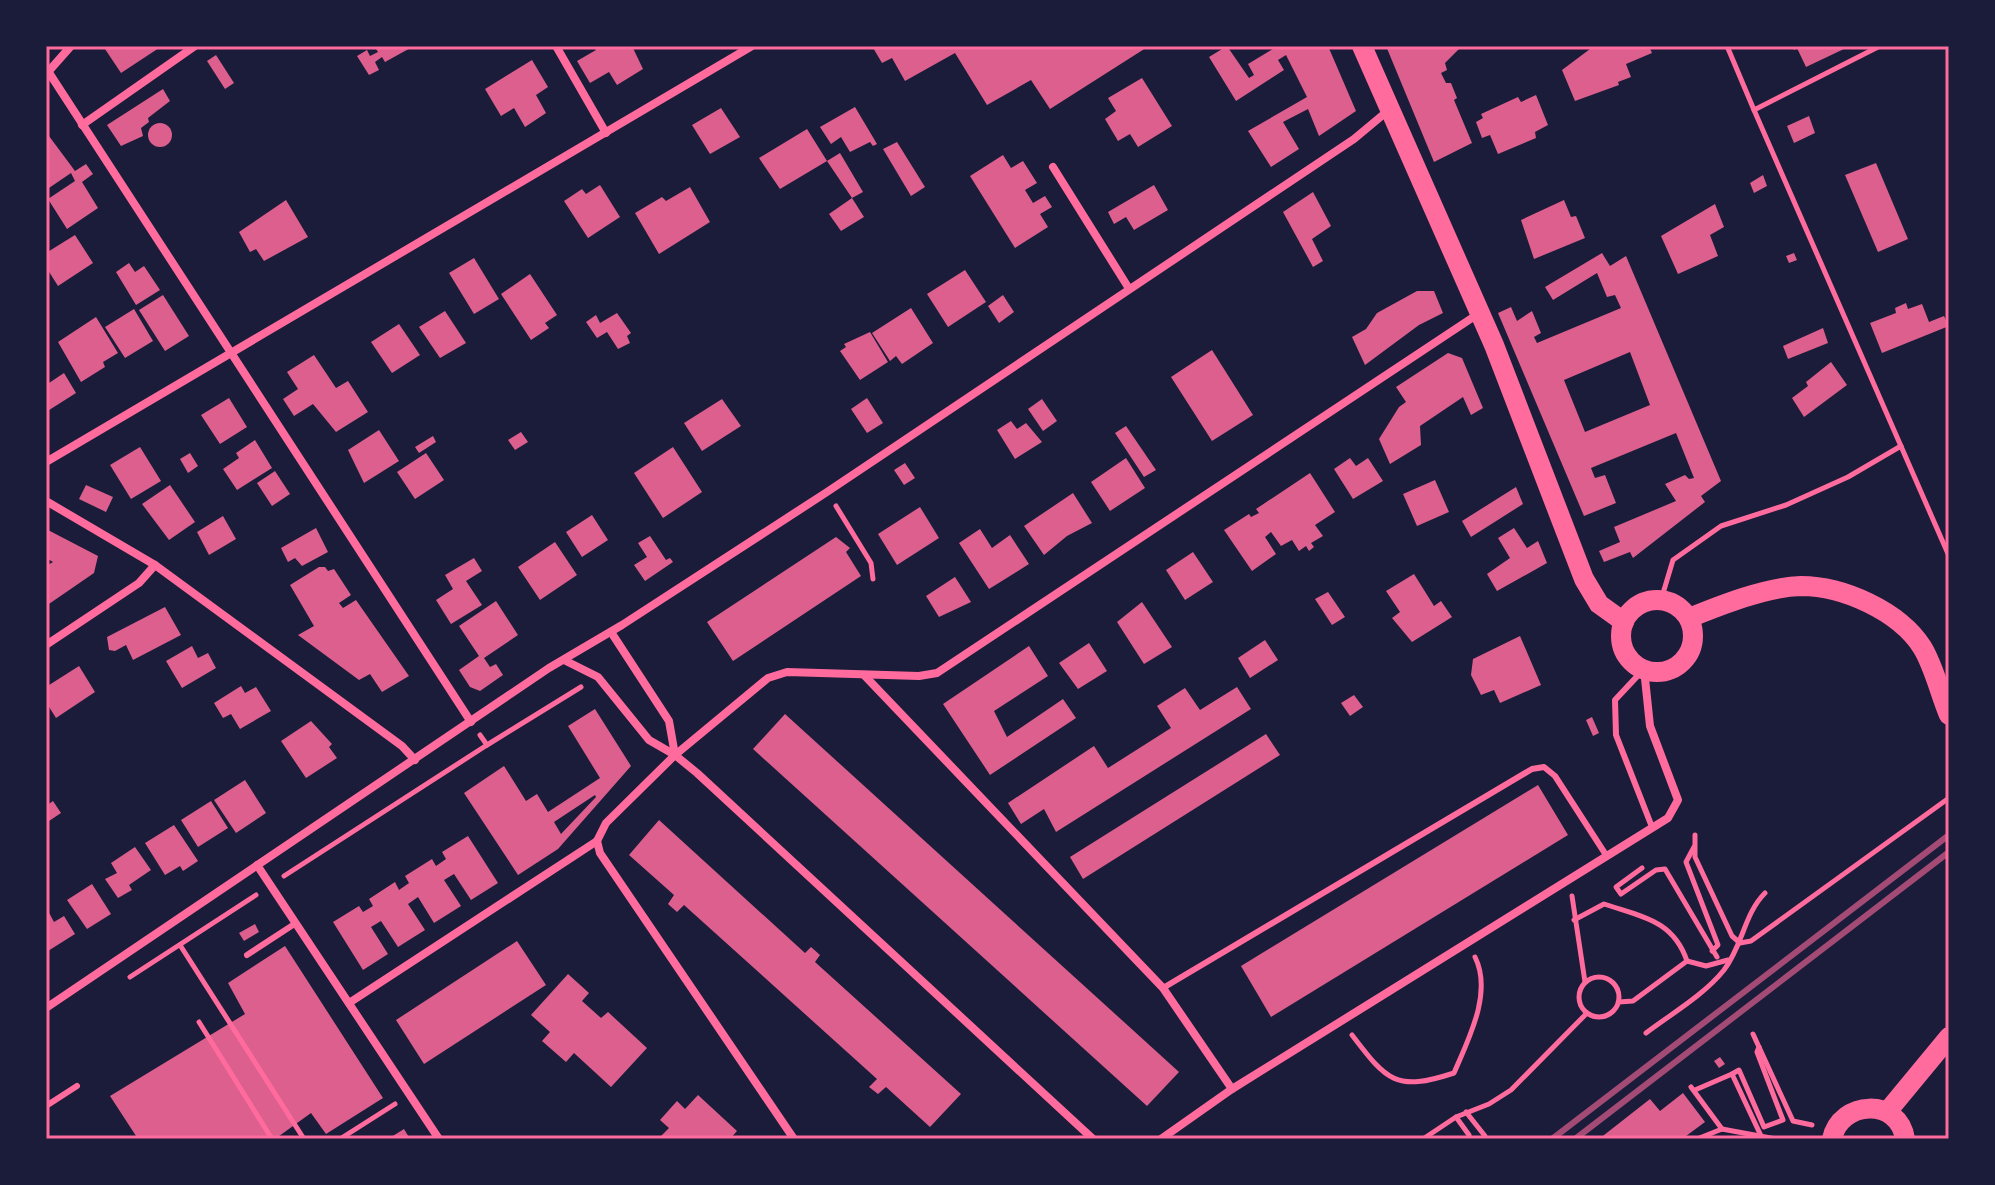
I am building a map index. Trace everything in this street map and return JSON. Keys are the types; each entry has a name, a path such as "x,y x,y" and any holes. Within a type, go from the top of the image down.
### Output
{"main road":[{"path":"1362,46 1480,313 1584,579 1599,604 1624,622"},
{"path":"1689,618 1730,602 1801,586 1850,596 1887,610 1922,647 1949,715"},
{"path":"1661,600 1672,602 1689,618 1693,640 1685,660 1666,671 1644,669 1626,655 1621,633 1624,622 1639,605 1661,600"},
{"path":"1887,1112 1949,1037"},
{"path":"1832,1139 1843,1117 1854,1110 1875,1108 1897,1120 1905,1139"}],"street":[{"path":"71,46 47,70 471,722"},
{"path":"82,125 195,46"},
{"path":"556,46 606,133"},
{"path":"46,462 752,46"},
{"path":"46,1008 564,660 827,492 1128,287 1354,139 1390,109"},
{"path":"1053,167 1128,287"},
{"path":"349,1003 597,841 606,823 675,755 768,678 787,672 919,676 937,673 1480,313"},
{"path":"46,501 155,565 402,746 415,760"},
{"path":"46,645 139,583 155,565"},
{"path":"611,632 669,721 675,755"},
{"path":"564,660 598,677 649,740 675,755 1093,1139"},
{"path":"1161,1139 1232,1089 1668,818 1678,800 1650,726 1644,669"},
{"path":"863,674 1163,988 1232,1089"},
{"path":"597,841 600,853 794,1139"},
{"path":"257,865 439,1139"}],"lane":[{"path":"1644,669 1615,700 1616,735 1652,827"},
{"path":"1163,988 1532,769 1544,767 1555,776 1606,855"},
{"path":"247,955 296,923"},
{"path":"46,1106 77,1086"}],"path":[{"path":"1727,46 1949,556"},
{"path":"1754,110 1880,46"},
{"path":"1661,600 1673,560 1721,526 1798,500 1901,446"},
{"path":"827,492 871,563 873,579"},
{"path":"487,745 598,677"},
{"path":"1740,943 1751,941 1949,798"},
{"path":"1695,835 1695,857 1732,936 1740,943"},
{"path":"1695,846 1686,862 1718,945 1712,951"},
{"path":"1647,876 1642,868 1616,887 1621,894 1647,876 1665,869 1717,957"},
{"path":"1571,876 1574,920 1585,982 1579,998 1587,1013"},
{"path":"1646,1033 1703,989 1729,960 1740,943 1750,908 1765,893"},
{"path":"1574,920 1604,904 1651,919 1679,938 1687,961"},
{"path":"1342,1020 1375,1065 1398,1083 1425,1083 1454,1073 1477,1017 1478,963 1468,941"},
{"path":"180,945 304,1139"},
{"path":"1687,961 1706,966 1729,960"},
{"path":"1619,1002 1633,1001 1687,961"},
{"path":"1585,982 1601,976 1609,978 1620,992 1619,1002 1606,1016 1587,1013"},
{"path":"1423,1139 1456,1117 1489,1104 1511,1090 1587,1013"},
{"path":"199,1022 272,1139"},
{"path":"1753,1034 1793,1121"},
{"path":"1722,1129 1693,1088 1739,1070 1764,1127 1783,1120 1757,1052 1759,1047"},
{"path":"1732,1074 1762,1138"},
{"path":"340,1139 410,1095"},
{"path":"1466,1112 1485,1136"},
{"path":"1456,1117 1469,1135"},
{"path":"1697,1139 1722,1129 1776,1139"}],"building":[{"path":"103,46 162,46 121,73"},
{"path":"374,46 414,46 385,62 382,57 375,62 379,70 369,75 357,56 367,50 370,56 378,52"},
{"path":"593,46 632,46 643,69 617,85 609,72 590,83 577,61 596,50"},
{"path":"872,46 1149,46 1050,109 1031,80 987,105 955,53 905,81 892,58 882,63"},
{"path":"1227,46 1249,78 1254,75 1248,64 1273,49 1271,46 1328,46 1356,111 1319,136 1308,109 1283,122 1299,149 1271,167 1248,131 1307,97 1286,55 1278,60 1284,70 1236,101 1209,57"},
{"path":"1386,46 1462,46 1445,63 1447,70 1441,73 1446,83 1451,83 1457,98 1454,100 1472,143 1434,162"},
{"path":"1594,46 1649,46 1652,53 1626,64 1631,77 1618,82 1619,85 1575,101 1562,70"},
{"path":"1792,46 1846,48 1806,67 1797,48 1794,50"},
{"path":"216,55 234,83 225,89 207,61"},
{"path":"532,60 548,87 536,95 546,113 525,127 514,108 501,116 485,89"},
{"path":"1142,78 1172,126 1138,147 1130,134 1118,141 1105,119 1116,111 1108,98"},
{"path":"163,89 170,101 148,118 149,122 141,128 143,136 121,146 107,125"},
{"path":"1536,95 1548,125 1535,132 1536,138 1498,154 1490,135 1482,138 1476,122 1483,118 1481,114 1518,97 1521,102"},
{"path":"855,107 877,144 873,146 870,142 850,152 841,137 831,144 820,127"},
{"path":"721,108 740,137 710,154 692,125"},
{"path":"1809,116 1815,133 1794,143 1787,126"},
{"path":"160,123 169,126 172,135 169,144 160,147 151,144 148,135 151,126"},
{"path":"807,129 827,161 780,189 759,158"},
{"path":"46,132 75,171 86,164 93,174 82,182 98,208 67,229 48,199 75,181 71,173 46,190"},
{"path":"897,142 925,187 911,196 883,149"},
{"path":"840,153 863,192 852,198 827,161"},
{"path":"1003,155 1011,168 1023,161 1037,183 1025,190 1033,203 1045,196 1052,207 1040,214 1048,227 1015,248 970,176"},
{"path":"1876,163 1908,239 1878,252 1845,175"},
{"path":"1763,175 1767,186 1754,193 1750,183"},
{"path":"600,185 620,217 588,238 564,201 582,189 586,194"},
{"path":"1154,185 1168,210 1134,230 1126,217 1114,224 1108,212"},
{"path":"690,187 710,222 659,254 635,213 662,197 666,201"},
{"path":"1313,192 1331,226 1312,239 1323,261 1313,267 1283,212"},
{"path":"852,198 864,217 841,231 829,214"},
{"path":"286,200 308,237 264,261 256,249 250,252 239,232"},
{"path":"1564,200 1571,217 1576,216 1585,238 1534,259 1521,220"},
{"path":"1715,204 1724,227 1710,235 1718,256 1678,274 1661,236"},
{"path":"75,235 93,263 58,286 46,267 46,253"},
{"path":"1602,253 1610,266 1626,256 1721,481 1701,496 1705,502 1633,558 1630,552 1604,562 1599,551 1620,542 1614,527 1676,501 1665,484 1685,475 1689,479 1694,478 1676,433 1591,468 1595,478 1605,475 1616,503 1584,516 1498,313 1511,307 1517,321 1532,311 1541,333 1534,337 1537,343 1621,308 1615,295 1607,297 1597,273 1553,300 1545,287","holes":["1630,352 1650,405 1585,432 1564,380"]},
{"path":"1794,253 1797,260 1789,263 1786,256"},
{"path":"474,258 499,299 474,314 449,273"},
{"path":"129,263 135,272 144,266 160,290 136,305 116,272"},
{"path":"965,270 986,302 948,327 927,294"},
{"path":"530,274 557,315 545,323 549,328 531,340 501,294"},
{"path":"1417,291 1434,291 1443,313 1419,325 1365,365 1352,337 1366,329 1377,313"},
{"path":"163,295 189,336 165,351 139,310"},
{"path":"1003,295 1014,312 999,323 988,306"},
{"path":"1906,303 1908,309 1922,304 1929,322 1944,316 1949,326 1882,353 1870,323 1896,313 1895,308"},
{"path":"911,308 933,343 902,364 896,356 890,361 872,333"},
{"path":"134,309 153,341 125,358 105,327"},
{"path":"445,311 466,343 440,358 419,327"},
{"path":"617,313 631,333 627,336 630,343 618,349 607,332 597,338 586,322 596,315 600,323"},
{"path":"96,317 118,353 103,362 105,367 81,382 58,342"},
{"path":"399,324 420,355 392,373 371,342"},
{"path":"1823,328 1828,343 1788,359 1783,346"},
{"path":"870,332 888,362 860,380 840,351 846,347 844,344"},
{"path":"1212,350 1253,415 1212,441 1171,377"},
{"path":"1448,353 1462,358 1483,408 1471,415 1463,397 1420,426 1421,445 1390,464 1379,439 1399,407 1406,402 1396,387"},
{"path":"314,355 336,388 348,381 368,412 336,432 313,404 294,416 283,399 298,389 287,372"},
{"path":"1831,362 1847,385 1804,417 1792,398"},
{"path":"64,373 76,393 46,412 46,385"},
{"path":"229,398 247,427 220,444 201,415"},
{"path":"867,398 883,423 867,433 851,409"},
{"path":"722,399 741,426 702,451 684,423"},
{"path":"1042,399 1057,421 1043,431 1028,409"},
{"path":"1011,421 1017,429 1026,423 1042,442 1015,459 997,430"},
{"path":"1126,426 1156,470 1144,477 1115,433"},
{"path":"379,430 399,461 364,483 348,450"},
{"path":"521,432 528,442 515,450 508,440"},
{"path":"433,436 436,442 419,453 415,447"},
{"path":"255,440 272,468 237,490 223,469 239,458 236,453"},
{"path":"140,447 161,481 131,499 110,465"},
{"path":"673,447 702,492 663,518 634,473"},
{"path":"190,453 198,466 188,473 180,459"},
{"path":"426,453 444,480 415,499 397,472"},
{"path":"1126,458 1145,488 1110,511 1091,482"},
{"path":"1350,458 1356,466 1368,458 1383,481 1353,499 1334,469"},
{"path":"905,463 915,478 904,485 894,470"},
{"path":"275,471 290,494 272,506 257,483"},
{"path":"1310,473 1335,512 1315,525 1323,536 1311,543 1314,547 1309,551 1306,546 1299,551 1292,540 1281,546 1271,532 1265,537 1276,554 1252,571 1224,530 1249,514 1251,517 1259,513 1256,509"},
{"path":"1435,480 1449,512 1417,526 1403,494"},
{"path":"86,485 113,497 106,512 79,499"},
{"path":"170,485 195,522 169,540 142,504"},
{"path":"1516,487 1523,504 1471,537 1462,521"},
{"path":"1073,493 1092,523 1067,536 1044,555 1024,526"},
{"path":"920,507 939,538 897,565 878,534"},
{"path":"592,515 608,540 582,557 566,532"},
{"path":"223,516 236,539 209,555 197,532"},
{"path":"316,528 328,552 302,566 295,558 288,562 281,548"},
{"path":"1514,528 1527,548 1538,541 1547,563 1497,591 1487,574 1510,558 1498,538"},
{"path":"980,529 992,548 1010,535 1029,564 989,589 959,543"},
{"path":"48,530 98,556 94,573 46,606 46,566 53,562 46,558"},
{"path":"650,536 666,560 670,558 673,562 645,581 634,565 647,557 638,543"},
{"path":"836,537 850,548 846,552 861,576 733,661 707,622"},
{"path":"555,542 577,575 540,600 518,567"},
{"path":"1193,552 1213,582 1185,600 1166,570"},
{"path":"474,558 482,571 466,581 482,605 451,624 436,600 453,589 445,575"},
{"path":"319,567 325,567 328,571 334,569 351,595 339,603 343,608 356,600 409,676 382,692 370,674 359,680 298,635 314,626 290,585"},
{"path":"1414,574 1434,606 1441,601 1452,617 1412,642 1392,618 1400,612 1386,591"},
{"path":"955,577 971,602 939,617 926,596"},
{"path":"1328,592 1345,617 1332,625 1315,599"},
{"path":"496,601 518,635 484,658 490,667 496,664 503,675 480,691 470,687 459,670 479,656 459,626"},
{"path":"1142,602 1172,647 1144,664 1117,622"},
{"path":"165,607 181,635 133,660 126,645 115,651 109,650 107,637"},
{"path":"1520,636 1541,685 1500,703 1494,690 1481,695 1471,675 1473,659"},
{"path":"1265,640 1278,660 1250,678 1238,658"},
{"path":"1089,643 1107,671 1078,689 1059,663"},
{"path":"192,646 198,658 208,653 216,668 182,688 166,661"},
{"path":"1029,646 1048,676 994,711 1007,737 1063,699 1076,718 990,775 943,704"},
{"path":"79,666 95,692 56,718 46,702 46,687"},
{"path":"241,686 245,693 256,687 271,711 240,729 231,714 223,718 214,703"},
{"path":"1237,687 1251,709 1056,832 1044,809 1021,824 1008,803 1094,746 1108,768 1171,728 1157,706 1185,688 1200,710"},
{"path":"1354,695 1363,707 1350,716 1341,703"},
{"path":"595,709 631,766 558,849 518,875 464,793 504,766 526,801 537,794 548,812 600,778 568,726","holes":["596,797 561,834 554,822"]},
{"path":"785,714 1179,1072 1147,1106 753,749"},
{"path":"1592,717 1599,733 1593,736 1586,720"},
{"path":"311,721 332,744 329,747 337,758 306,778 281,741"},
{"path":"1266,734 1280,755 1083,879 1070,857"},
{"path":"245,780 266,813 236,833 214,800"},
{"path":"1538,785 1568,835 1271,1017 1241,966"},
{"path":"53,801 61,813 46,823 46,806"},
{"path":"211,801 228,828 198,847 181,820"},
{"path":"659,820 805,953 811,947 820,955 815,962 961,1094 930,1127 886,1087 878,1094 869,1087 877,1079 684,905 677,912 668,904 674,895 629,855"},
{"path":"174,825 198,861 183,871 180,866 165,875 145,843"},
{"path":"468,836 498,883 471,900 454,874 444,880 461,906 434,923 418,897 408,904 425,930 398,947 381,921 371,927 388,954 363,970 333,922 359,906 363,912 373,906 369,899 395,882 399,890 409,883 405,876 432,859 436,866 446,859 442,852"},
{"path":"135,847 151,870 129,885 132,890 118,898 105,879 117,873 111,863"},
{"path":"92,884 111,914 87,929 67,900"},
{"path":"46,907 54,922 64,916 75,934 48,951"},
{"path":"255,924 259,932 244,941 239,933"},
{"path":"517,941 546,985 424,1064 396,1020"},
{"path":"285,946 383,1098 326,1134 311,1113 275,1139 138,1139 110,1096 245,1014 228,983"},
{"path":"568,974 589,993 582,1001 601,1018 608,1012 647,1048 611,1087 574,1053 566,1062 542,1041 550,1032 531,1015"},
{"path":"1720,1057 1725,1064 1719,1068 1714,1061"},
{"path":"1683,1093 1705,1122 1682,1139 1599,1139 1650,1099 1660,1111"},
{"path":"698,1095 737,1131 730,1139 658,1139 669,1128 660,1120 677,1101 685,1109"},
{"path":"404,1129 410,1139 388,1139"}],"railway":[{"path":"1552,1139 1949,835"},
{"path":"1575,1139 1949,852"}]}
